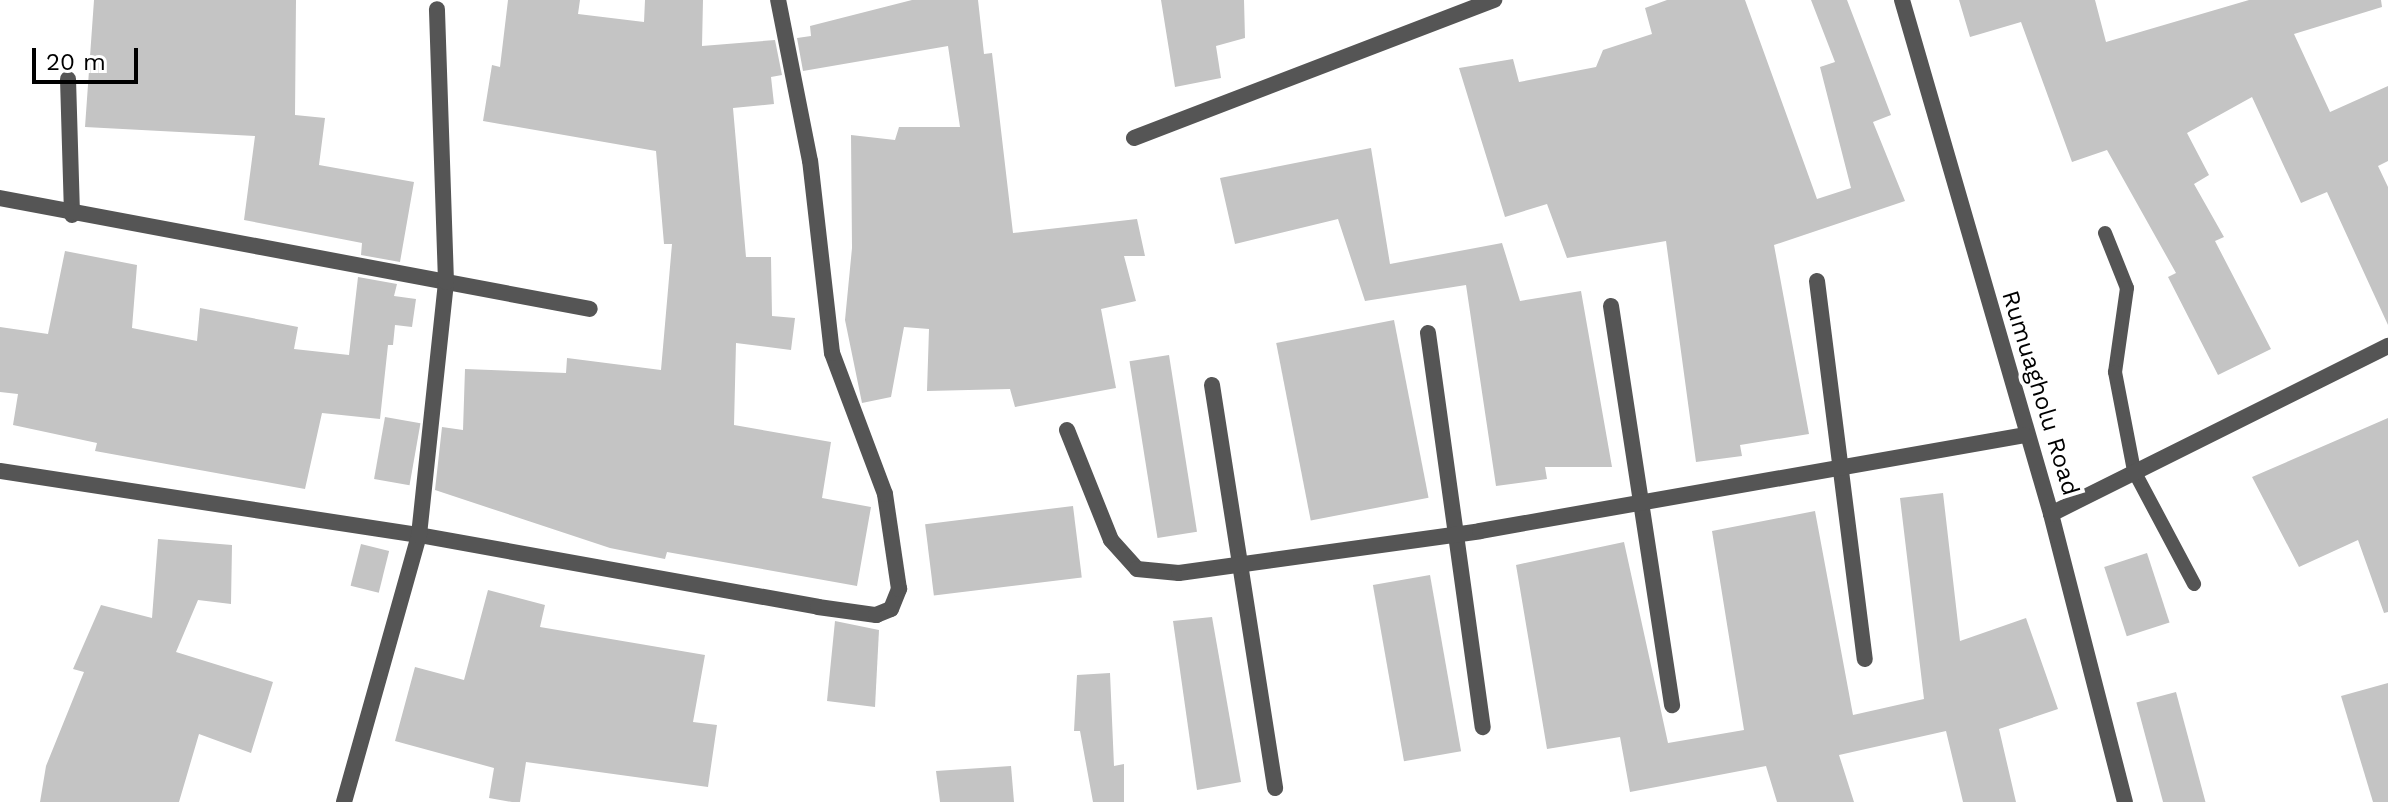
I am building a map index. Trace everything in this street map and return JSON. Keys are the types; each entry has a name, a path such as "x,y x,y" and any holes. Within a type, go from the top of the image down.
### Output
{"street":[{"path":"0,471 419,535 818,607 876,615 891,609 899,589 885,494 832,353 810,161 778,0"},
{"path":"1134,138 1494,0"},
{"name":"Rumuagholu Road","path":"1902,0 2025,435 2051,514 2125,802"},
{"path":"344,802 419,535 446,282 437,9"},
{"path":"68,79 72,215"},
{"path":"0,198 72,215 590,309"},
{"path":"1817,281 1865,659"},
{"path":"1611,306 1644,498 1672,705"},
{"path":"1428,333 1483,727"},
{"path":"2051,514 2388,346"},
{"path":"1212,385 1275,788"},
{"path":"1067,430 1111,540 1137,569 1179,573 1456,534 1644,498 2025,435"}],"lane":[{"path":"2105,233 2127,288 2115,372 2134,471 2194,584"}],"building":[{"path":"94,0 296,0 295,115 325,118 319,165 414,182 400,262 361,255 362,243 244,220 255,136 85,127"},
{"path":"508,0 580,0 578,14 644,22 645,0 703,0 702,46 775,40 782,75 771,77 774,104 733,108 746,257 771,257 772,316 795,318 791,350 736,343 734,425 831,442 822,498 871,507 857,586 667,552 665,559 610,548 435,490 442,427 463,430 465,369 566,373 567,358 661,370 672,244 664,244 656,151 483,121 492,65 500,67"},
{"path":"912,0 978,0 984,54 992,53 1013,233 1137,219 1145,256 1124,256 1136,301 1101,309 1116,388 1015,407 1010,389 927,391 929,329 904,327 891,397 862,403 845,320 852,248 851,135 895,140 899,127 960,127 948,46 803,71 797,38 811,36 810,26"},
{"path":"1161,0 1244,0 1245,38 1216,46 1221,78 1175,87"},
{"path":"1667,0 1745,0 1817,199 1851,188 1820,67 1835,62 1811,0 1847,0 1891,115 1873,122 1905,201 1774,245 1809,434 1740,445 1742,456 1696,462 1666,241 1567,258 1547,204 1505,217 1459,68 1513,59 1519,82 1596,67 1603,50 1652,34 1645,8"},
{"path":"1959,0 2095,0 2106,42 2249,0 2381,0 2382,7 2294,34 2330,112 2388,86 2388,161 2378,166 2388,187 2388,325 2327,192 2301,203 2252,97 2187,133 2209,175 2194,184 2224,237 2215,241 2271,349 2218,375 2168,277 2176,273 2107,150 2072,162 2021,22 1970,37"},
{"path":"1371,148 1390,264 1502,243 1520,301 1581,291 1612,467 1545,467 1547,479 1496,486 1466,285 1365,301 1338,219 1235,244 1220,178"},
{"path":"65,251 137,265 132,328 197,341 200,308 298,327 294,349 349,355 358,277 397,284 394,296 416,299 412,327 395,325 393,345 388,345 380,419 322,413 305,489 95,451 97,443 13,425 18,394 0,392 0,327 48,334"},
{"path":"1394,320 1429,498 1311,521 1276,343"},
{"path":"1169,355 1197,532 1157,538 1129,361"},
{"path":"385,417 420,423 410,485 374,479"},
{"path":"2388,418 2388,612 2384,613 2358,540 2299,567 2252,477"},
{"path":"1943,493 1960,641 2026,618 2058,709 1999,729 2016,802 1963,802 1946,731 1839,755 1854,802 1777,802 1766,766 1630,792 1620,737 1547,749 1516,565 1624,542 1668,743 1744,730 1712,531 1815,511 1853,715 1924,699 1900,498"},
{"path":"1073,506 1082,577 934,596 925,524"},
{"path":"158,539 232,545 231,604 198,600 176,652 273,682 251,753 199,734 179,802 40,802 46,766 84,672 73,669 101,605 152,618"},
{"path":"361,544 389,551 379,593 351,586"},
{"path":"2147,553 2170,622 2127,636 2104,567"},
{"path":"1430,575 1461,751 1404,761 1373,585"},
{"path":"488,590 545,605 540,627 705,655 693,722 717,725 708,787 526,762 520,802 512,802 489,798 494,768 395,741 415,667 464,680"},
{"path":"1212,617 1241,782 1197,790 1173,621"},
{"path":"835,621 879,630 875,707 827,701"},
{"path":"1110,673 1114,766 1124,764 1124,802 1093,802 1080,731 1074,731 1077,675"},
{"path":"2388,683 2388,802 2373,802 2341,696"},
{"path":"2176,692 2205,802 2163,802 2136,703"},
{"path":"1011,766 1014,802 940,802 936,771"}]}
